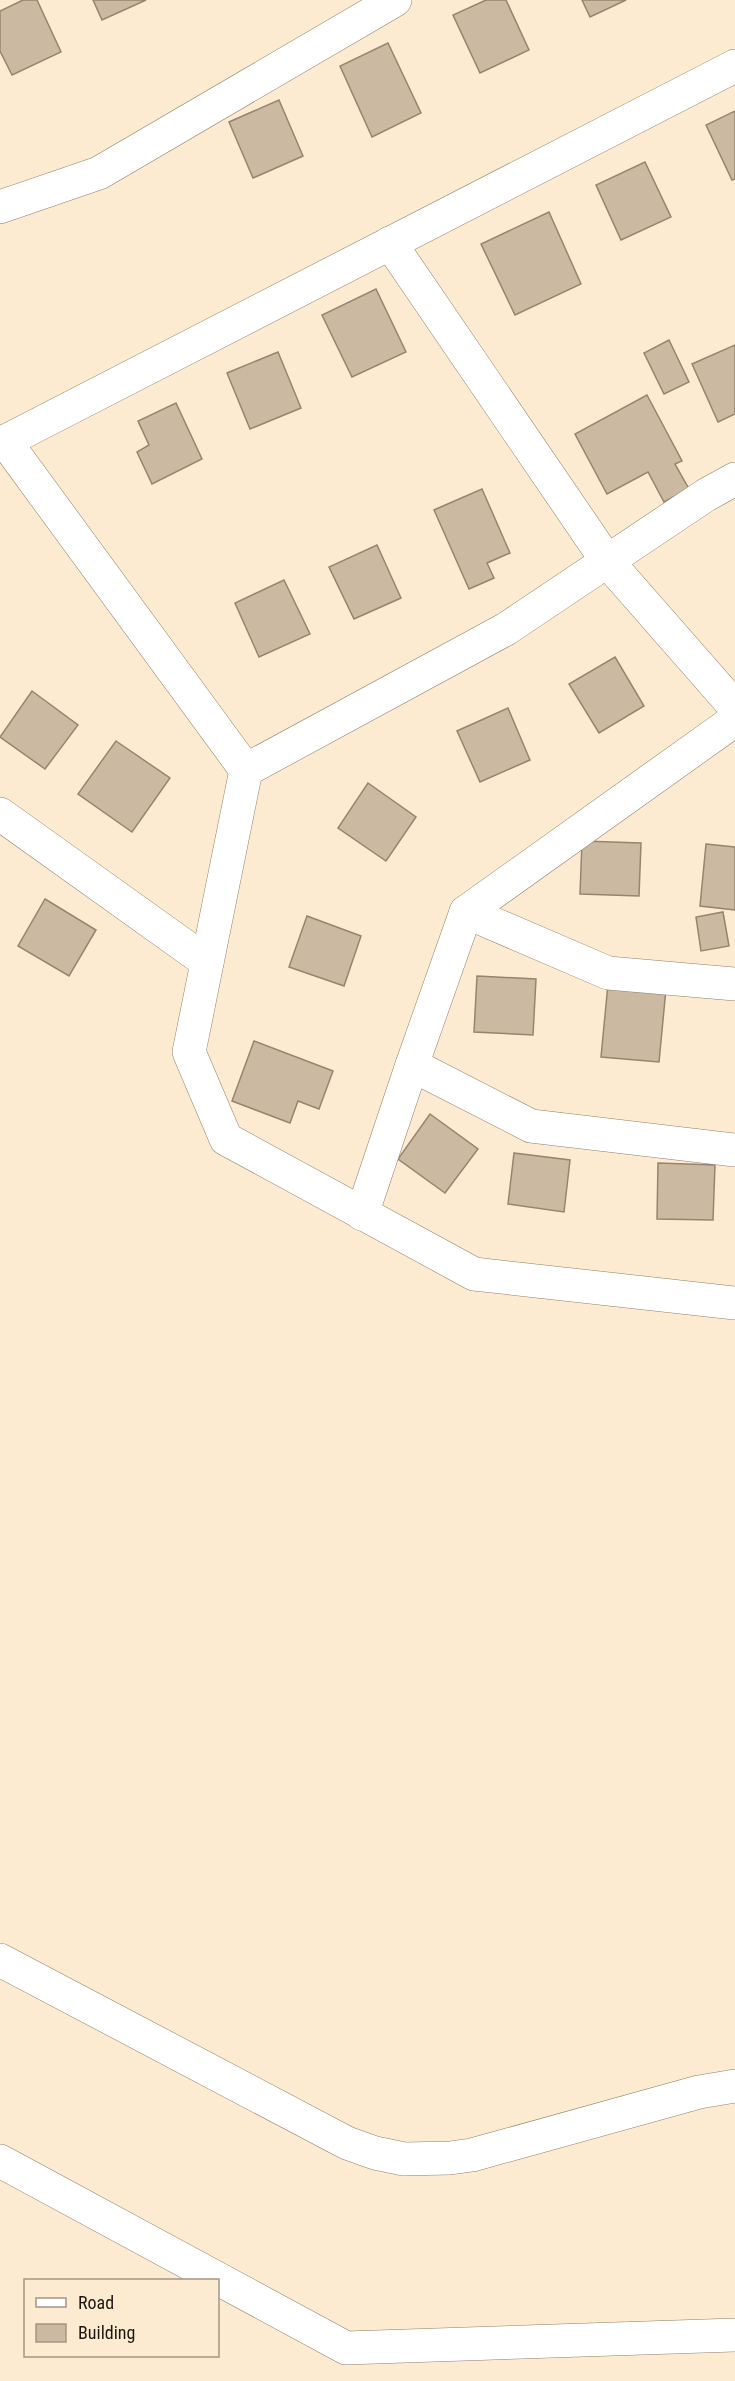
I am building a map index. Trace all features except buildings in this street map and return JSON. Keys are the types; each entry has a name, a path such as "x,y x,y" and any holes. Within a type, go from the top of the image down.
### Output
{"street":[{"path":"0,207 99,173 395,0"},
{"path":"735,66 3,442 246,770 189,1052 225,1139 474,1274 735,1303"},
{"path":"390,243 607,561 735,707"},
{"path":"246,770 506,629 706,495 735,479"},
{"path":"362,1214 466,912 735,720"},
{"path":"0,814 207,962"},
{"path":"466,912 608,973 735,984"},
{"path":"412,1065 531,1126 735,1150"},
{"path":"0,1960 347,2143 375,2153 404,2159 438,2159 472,2155 699,2092 735,2086"},
{"path":"0,2161 218,2279"},
{"path":"219,2279 346,2348 735,2335"}]}
